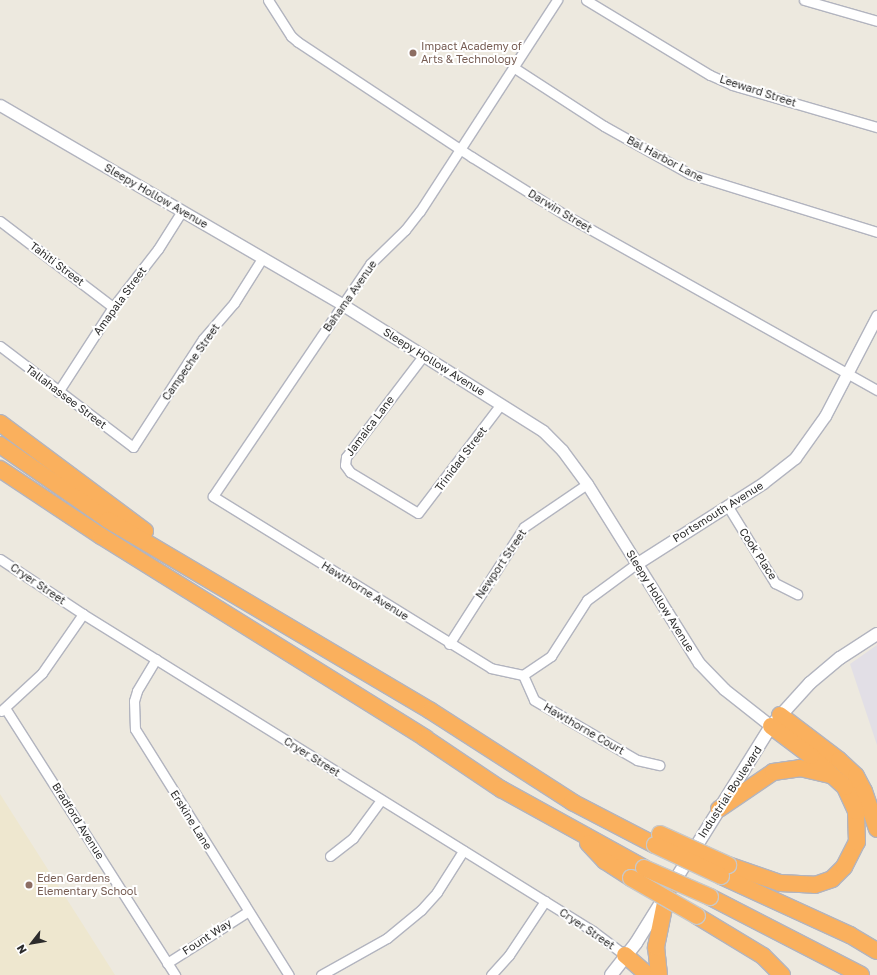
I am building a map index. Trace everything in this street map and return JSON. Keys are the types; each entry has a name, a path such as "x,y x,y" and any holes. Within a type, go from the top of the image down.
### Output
{"highway":[{"path":"0,423 117,511 252,605"},
{"path":"0,445 108,520 431,711 572,802 725,871 877,950"},
{"path":"0,469 101,536 425,738 501,789 644,868 710,897 861,975"},
{"path":"0,481 101,536"},
{"path":"725,871 790,885 815,885 832,879 844,867 854,852 858,832 853,802 835,776 776,720"},
{"path":"776,720 839,760 856,776 864,791 877,829"},
{"path":"719,809 773,772 800,768 835,776"},
{"path":"580,834 605,861 763,956 782,975"},
{"path":"659,975 656,947 668,888"},
{"path":"625,955 634,975"},
{"path":"625,955 648,975"}],"main road":[{"name":"Industrial Boulevard","path":"611,975 625,955 636,943 668,888 776,720 810,683 840,658 877,634"}],"street":[{"name":"Darwin Street","path":"268,0 291,36 298,42 460,149 565,215 877,390"},
{"name":"Bahama Avenue","path":"213,496 370,264 405,230 420,211 557,0"},
{"name":"Leeward Street","path":"586,0 710,76 877,127"},
{"path":"804,0 877,21"},
{"name":"Bal Harbor Lane","path":"513,67 604,126 690,174 877,232"},
{"name":"Sleepy Hollow Avenue","path":"0,105 343,305 501,404 549,437 586,484 710,677 776,720"},
{"name":"Amapala Street","path":"58,392 113,307 158,249 182,211"},
{"name":"Tahiti Street","path":"0,221 113,307"},
{"name":"Campeche Street","path":"133,447 204,339 234,303 263,257"},
{"name":"Portsmouth Avenue","path":"523,675 551,656 587,600 636,564 776,474 795,458 825,416 877,316"},
{"name":"Tallahassee Street","path":"0,346 58,392 133,447"},
{"name":"Jamaica Lane","path":"418,513 350,472 345,461 424,356"},
{"name":"Trinidad Street","path":"418,513 501,404"},
{"name":"Newport Street","path":"449,644 524,527 586,484"},
{"name":"Hawthorne Avenue","path":"213,496 449,644 491,668 523,675"},
{"name":"Cook Place","path":"727,505 775,582 797,594"},
{"name":"Cryer Street","path":"0,559 83,614 545,901 625,955"},
{"path":"2,710 42,673 83,614"},
{"name":"Erskine Lane","path":"156,659 137,690 134,701 135,729 248,912 289,975"},
{"name":"Hawthorne Court","path":"523,675 534,700 637,760 659,766"},
{"name":"Bradford Avenue","path":"2,710 175,975"},
{"path":"330,856 353,838 381,800"},
{"path":"321,975 387,938 420,910 437,892 463,851"},
{"path":"491,975 509,955 545,901"},
{"name":"Fount Way","path":"167,963 248,912"}],"shaded area":[{"path":"877,645 877,745 850,664"},
{"name":"Eden Gardens Elementary School","path":"0,794 115,975 0,975"}],"place":[{"name":"Impact Academy of Arts & Technology","path":"413,53"},
{"name":"Eden Gardens Elementary School","path":"29,885"}]}
